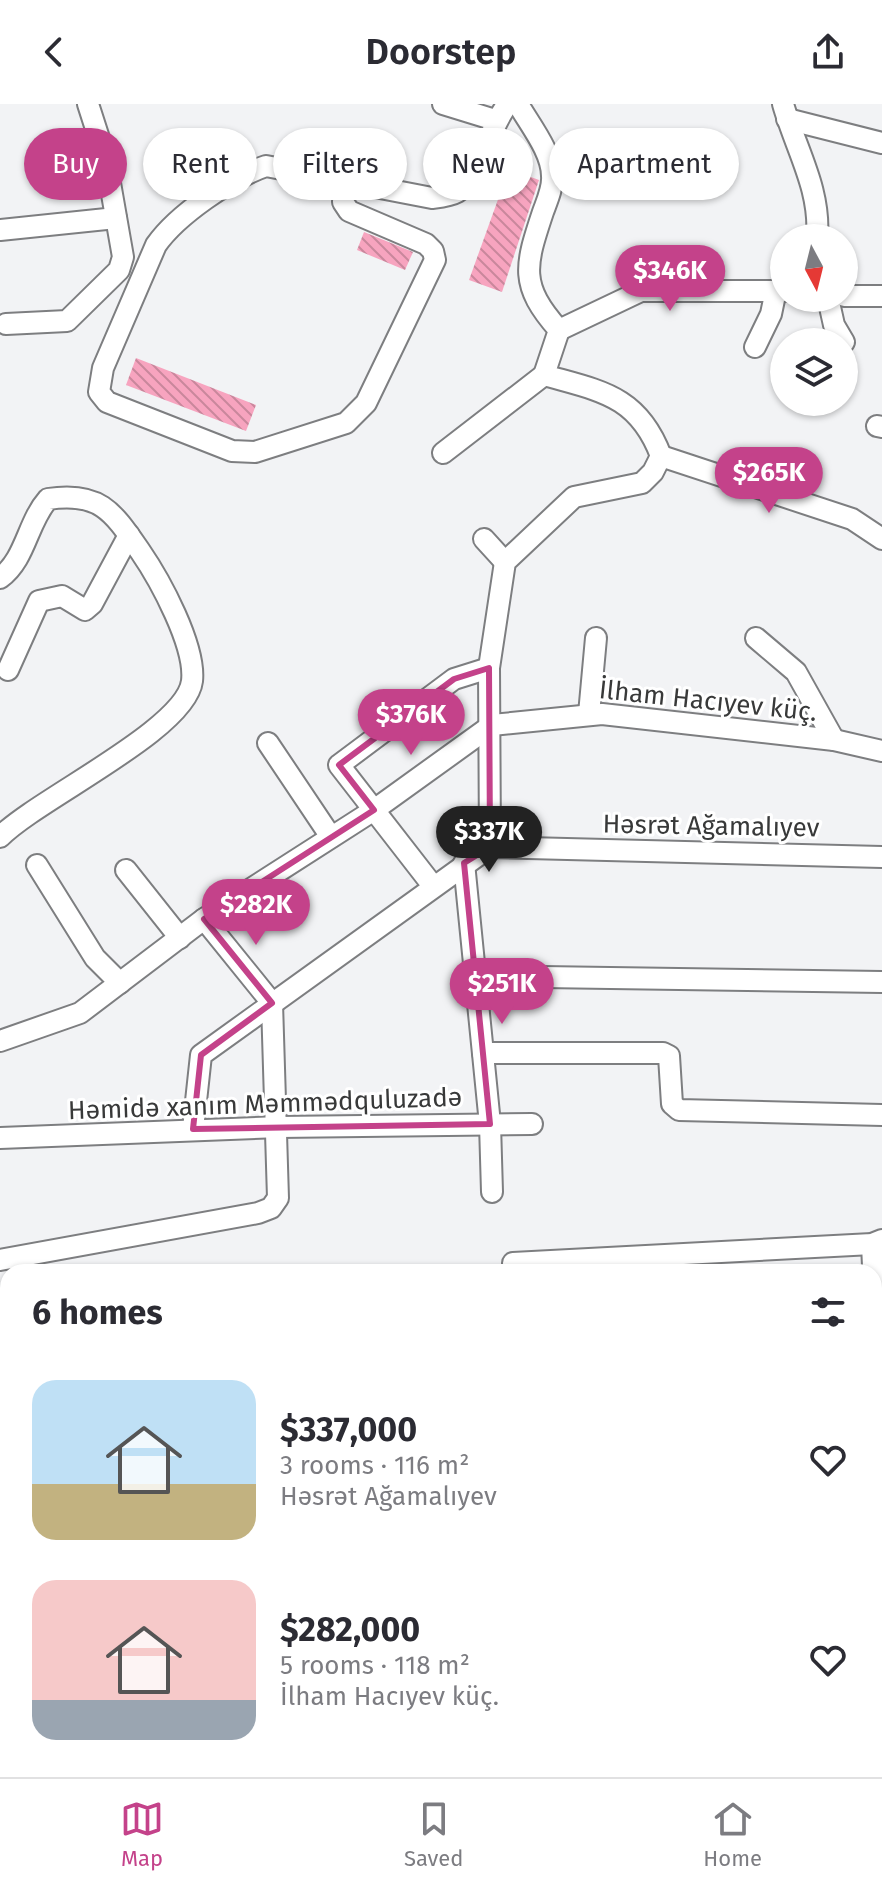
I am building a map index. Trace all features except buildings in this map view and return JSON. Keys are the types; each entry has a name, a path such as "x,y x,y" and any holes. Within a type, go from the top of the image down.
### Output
{"street":[{"path":"6,324 67,321 119,270 123,257 106,160 88,104"},
{"path":"407,193 432,198 458,191 467,182 501,112 443,104"},
{"path":"518,104 549,164"},
{"path":"785,111 882,143"},
{"path":"785,111 811,178 818,224"},
{"path":"266,166 344,181 343,202 349,211 426,244 433,251 435,260 366,403 346,423 255,452 232,451 107,402 99,392 103,368 156,245 169,227 249,172 266,166"},
{"path":"549,188 528,257 527,281 538,306 559,330"},
{"path":"0,230 116,218"},
{"path":"443,453 544,375 559,330 641,291 770,291"},
{"path":"858,296 882,296"},
{"path":"755,347 772,312"},
{"path":"193,1129 201,1055 490,847 492,725 489,668 505,562 574,497 642,483 653,472 661,456 653,434 639,414 615,396 544,375"},
{"path":"661,456 852,519 882,539"},
{"path":"0,578 14,568 35,513 48,499 89,499 113,511 147,561 188,646 192,682 182,702 125,753 15,821 0,837"},
{"path":"8,670 39,601 62,596 85,610 92,604 129,535"},
{"path":"484,539 505,562"},
{"path":"589,714 596,638"},
{"path":"756,638 796,672 834,740"},
{"path":"433,886 339,765 454,679 489,668"},
{"name":"İlham Hacıyev küç.","path":"0,1041 80,1013 204,919 374,810 492,725 589,714 834,740 882,751"},
{"path":"268,743 331,837"},
{"name":"Həsrət Ağamalıyev","path":"490,847 882,857"},
{"path":"464,863 490,1124 492,1192"},
{"path":"37,865 95,958 120,983"},
{"path":"126,870 180,938"},
{"path":"0,1260 271,1208 278,1198 279,1127 272,1003 204,919"},
{"path":"475,976 882,982"},
{"name":"Həmidə xanım Məmmədquluzadə","path":"483,1053 663,1053 669,1056 673,1066 672,1104 679,1110 882,1115"},
{"name":"Həmidə xanım Məmmədquluzadə","path":"0,1138 193,1129 532,1124"},
{"path":"513,1263 877,1242 877,1264"}],"highlighted area":[{"path":"489,668 490,847 464,863 490,1124 193,1129 201,1055 272,1003 204,919 374,810 339,765 454,679"}]}
